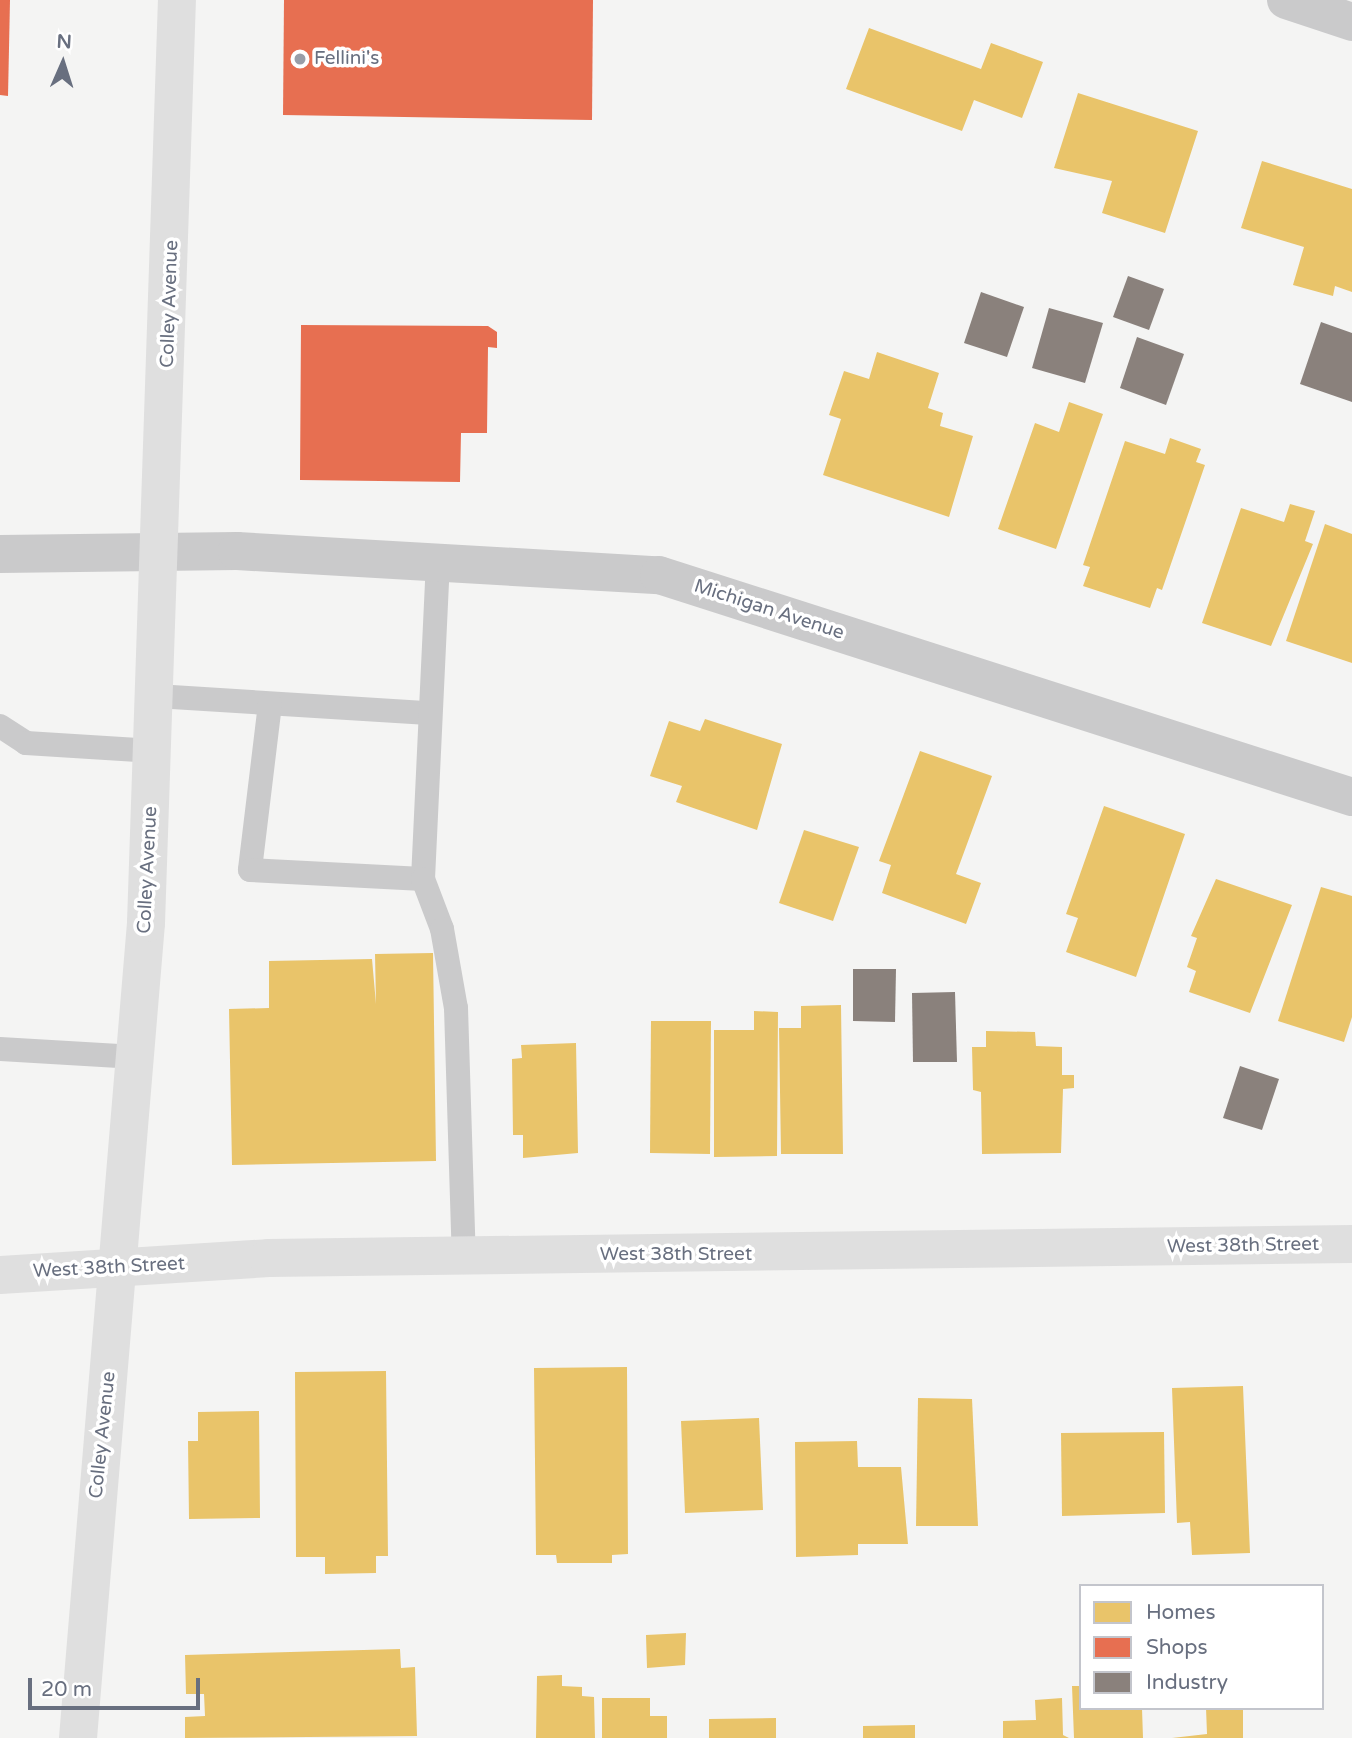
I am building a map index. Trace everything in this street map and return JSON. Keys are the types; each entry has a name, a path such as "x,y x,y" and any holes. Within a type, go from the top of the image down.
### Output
{"main road":[{"name":"Colley Avenue","path":"78,1738 120,1266 136,1057 154,751 163,556 177,0"},
{"name":"West 38th Street","path":"0,1275 120,1266 464,1257 1352,1244"}],"street":[{"path":"1286,0 1352,22"},
{"name":"Michigan Avenue","path":"0,554 163,556 237,551 438,566 659,575 1352,797"}],"lane":[{"path":"438,566 428,713 423,879 442,929 456,1008 464,1257"},
{"path":"156,696 428,713"},
{"path":"270,704 250,870 423,879"},
{"path":"0,726 26,743 154,751"},
{"path":"0,1049 136,1057"}],"building: Homes":[{"path":"869,28 981,69 991,43 1043,62 1022,118 974,100 962,131 846,89"},
{"path":"1078,93 1198,131 1165,233 1102,213 1112,181 1054,168"},
{"path":"1262,161 1352,189 1352,292 1335,286 1333,296 1293,285 1304,247 1241,228"},
{"path":"877,352 939,373 928,408 943,413 940,426 973,436 949,517 823,475 841,419 829,415 844,371 869,379"},
{"path":"1069,402 1103,414 1056,549 998,529 1035,423 1059,432"},
{"path":"1170,438 1201,449 1196,462 1205,465 1162,590 1157,588 1150,608 1083,586 1090,567 1083,565 1125,441 1165,454"},
{"path":"1290,504 1315,511 1305,541 1313,544 1271,646 1202,623 1241,508 1284,522"},
{"path":"1325,524 1352,534 1352,663 1286,641"},
{"path":"705,719 782,744 757,830 676,802 682,786 650,776 669,721 700,731"},
{"path":"920,751 992,776 956,874 981,883 966,924 882,893 891,865 879,861"},
{"path":"1104,806 1185,834 1136,977 1066,952 1078,918 1066,914"},
{"path":"804,830 859,847 833,921 779,903"},
{"path":"1216,879 1292,905 1250,1013 1189,992 1196,971 1187,967 1197,938 1191,936"},
{"path":"1321,887 1352,896 1352,1017 1344,1042 1278,1021"},
{"path":"433,953 436,1161 232,1165 229,1009 269,1008 269,961 372,959 376,1004 375,954"},
{"path":"841,1005 843,1154 781,1154 779,1028 801,1028 801,1006"},
{"path":"754,1011 778,1012 777,1156 714,1157 714,1030 754,1030"},
{"path":"651,1021 711,1021 710,1154 650,1153"},
{"path":"986,1031 1035,1032 1036,1046 1062,1047 1062,1075 1074,1075 1074,1088 1063,1089 1061,1153 982,1154 981,1092 973,1090 972,1047 986,1047"},
{"path":"576,1043 578,1153 523,1158 523,1135 513,1135 512,1059 522,1058 521,1045"},
{"path":"627,1367 628,1554 612,1555 612,1563 557,1563 556,1555 536,1555 534,1368"},
{"path":"386,1371 388,1556 376,1556 376,1573 325,1574 325,1557 296,1557 295,1372"},
{"path":"1243,1386 1250,1553 1192,1555 1190,1522 1177,1523 1172,1388"},
{"path":"918,1398 972,1399 978,1526 916,1526"},
{"path":"259,1411 260,1518 189,1519 188,1441 198,1441 198,1412"},
{"path":"759,1418 763,1510 685,1513 681,1421"},
{"path":"1164,1432 1165,1513 1062,1516 1061,1433"},
{"path":"857,1441 858,1467 901,1467 908,1544 858,1544 858,1555 796,1557 795,1442"},
{"path":"686,1633 685,1665 647,1668 646,1635"},
{"path":"400,1649 401,1668 415,1667 417,1736 185,1738 185,1717 205,1716 204,1694 186,1694 185,1655"},
{"path":"562,1675 562,1686 582,1687 582,1696 594,1697 595,1738 536,1738 537,1676"},
{"path":"1072,1686 1079,1686 1079,1710 1142,1710 1143,1738 1074,1738"},
{"path":"602,1698 650,1698 650,1716 667,1716 667,1738 602,1738"},
{"path":"1062,1698 1063,1735 1069,1738 1003,1738 1003,1721 1036,1720 1035,1700"},
{"path":"1206,1710 1243,1710 1243,1738 1172,1738 1207,1734"},
{"path":"776,1718 776,1738 709,1738 709,1719"},
{"path":"915,1725 915,1738 863,1738 863,1726"}],"building: Shops":[{"path":"0,0 10,0 8,96 0,95"},
{"path":"284,0 593,0 592,120 283,115"},
{"path":"301,325 488,326 497,332 497,348 488,347 487,433 461,433 460,482 300,480"}],"building: Industry":[{"path":"1128,276 1164,289 1149,330 1113,317"},
{"path":"981,292 1024,307 1007,357 964,343"},
{"path":"1049,308 1103,323 1085,383 1032,368"},
{"path":"1321,322 1352,333 1352,402 1300,384"},
{"path":"1137,337 1184,354 1166,405 1120,388"},
{"path":"853,969 896,969 895,1022 853,1021"},
{"path":"955,992 957,1062 913,1062 912,993"},
{"path":"1240,1066 1279,1079 1262,1130 1223,1118"}],"place":[{"name":"Fellini's","path":"300,59"}]}
